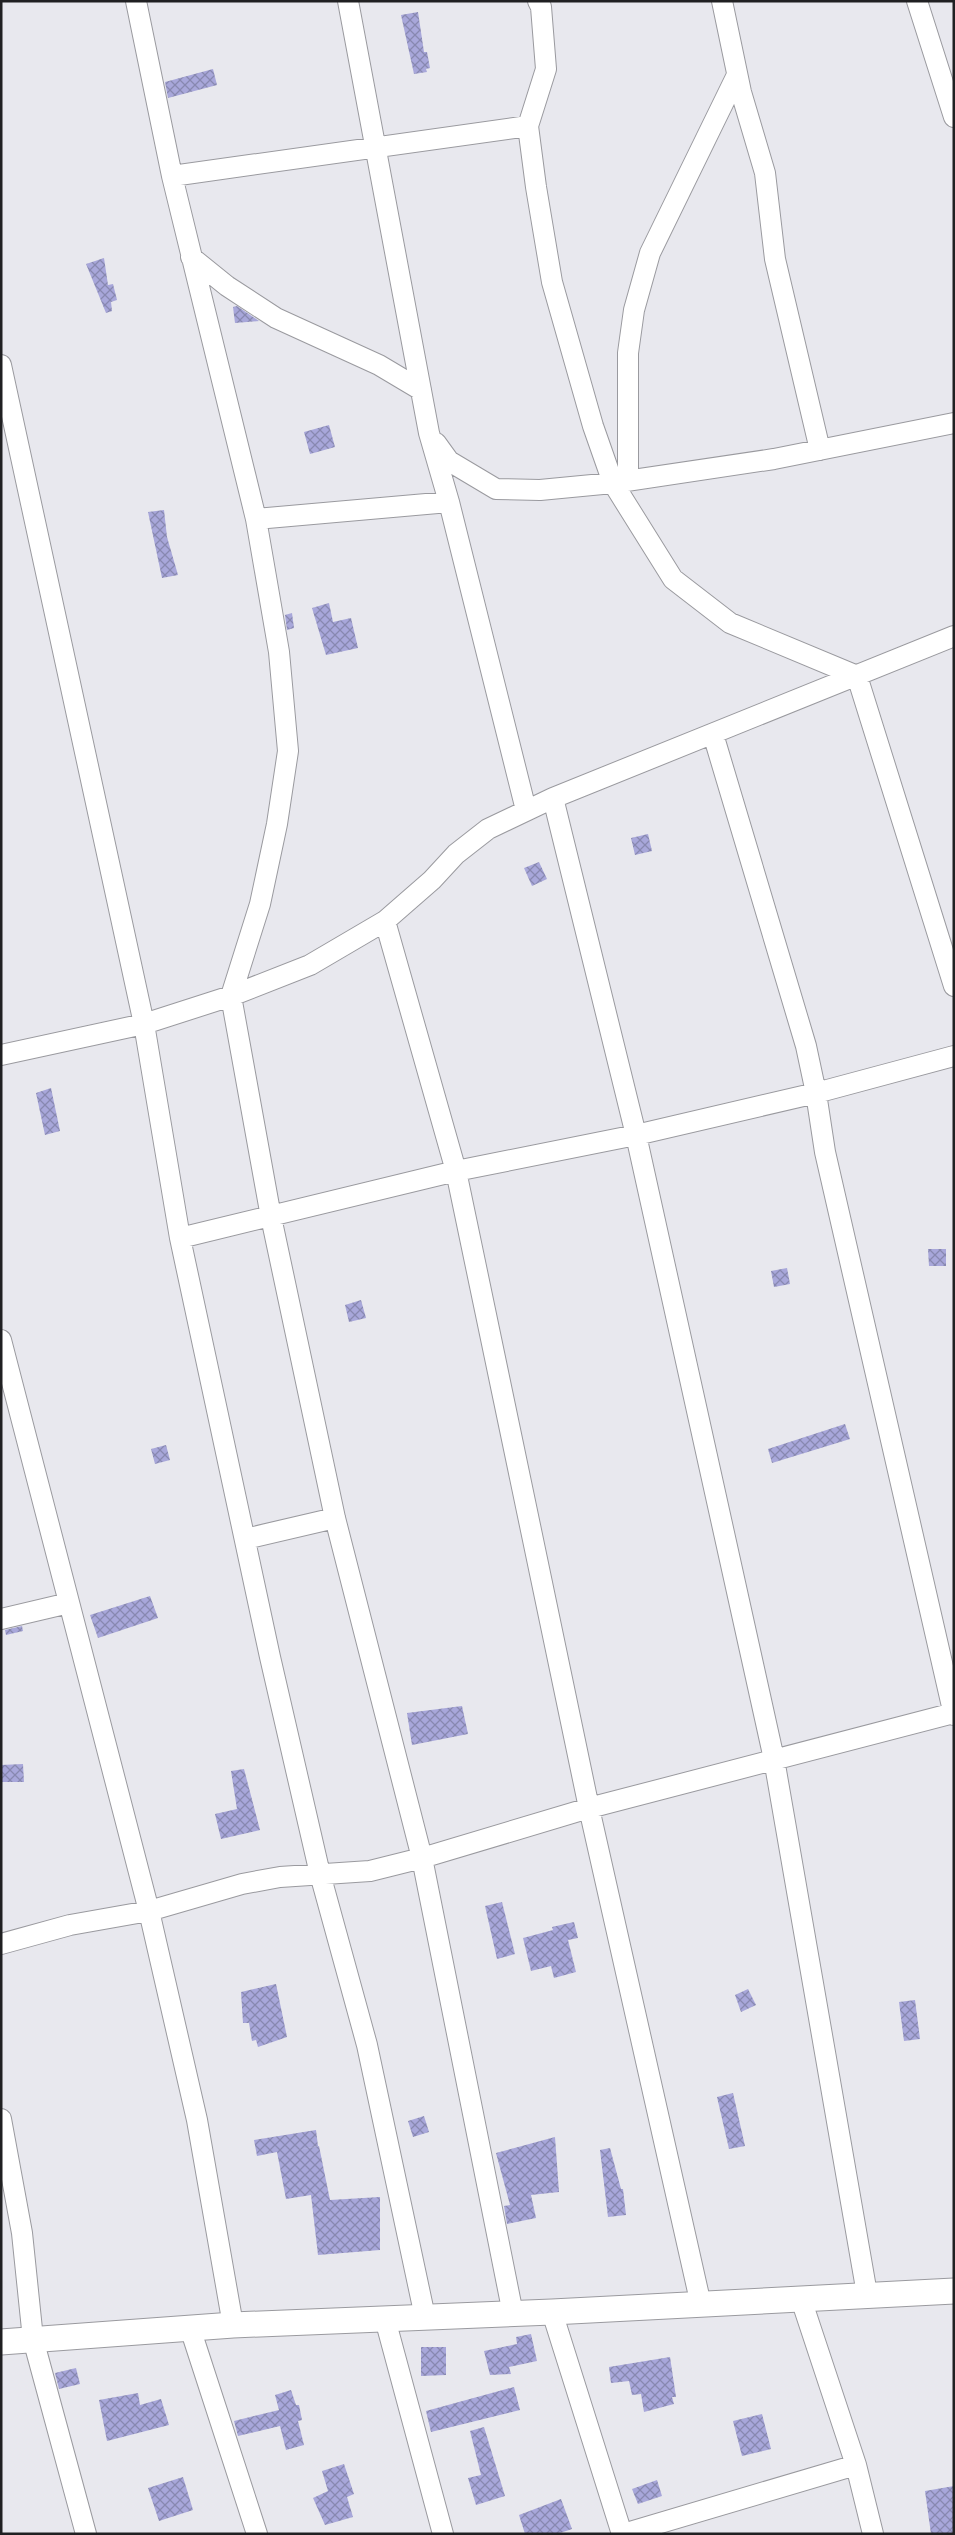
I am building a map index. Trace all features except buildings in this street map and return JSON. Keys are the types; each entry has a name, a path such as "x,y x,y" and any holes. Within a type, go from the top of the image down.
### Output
{"street":[{"path":"136,1 172,176 256,519 279,652 288,751 277,824 260,904 231,996 271,1217 334,1518 422,1858 513,2314"},
{"path":"348,1 377,147 429,433 449,502 526,810"},
{"path":"538,1 541,7 546,69 528,126 552,282 592,426 673,579 730,623 857,676 954,986"},
{"path":"722,1 737,75 765,173 776,260 820,450"},
{"path":"917,1 954,117"},
{"path":"621,481 628,353 634,310 650,253 737,75"},
{"path":"172,176 528,126"},
{"path":"191,256 227,286 276,318 379,365 421,390"},
{"path":"1,365 6,415 144,1024 180,1238 245,1538 320,1874 367,2045 425,2317"},
{"path":"429,433 449,461 496,489 540,490 621,481 820,450 954,423"},
{"path":"256,519 449,502"},
{"path":"1,1055 144,1024 231,996 310,965 385,922 432,880 456,854 482,834 526,810 954,636"},
{"path":"1,1944 70,1925 149,1910 242,1884 280,1877 370,1871 422,1858 589,1808 954,1714 827,1161 816,1093 788,979 713,734"},
{"path":"554,798 636,1135 774,1759 868,2294"},
{"path":"385,922 456,1171 589,1808 701,2304"},
{"path":"180,1238 456,1171 636,1135 816,1093 954,1056"},
{"path":"1,1340 149,1910 197,2120 233,2325"},
{"path":"245,1538 334,1518"},
{"path":"1,1619 69,1603"},
{"path":"1,2119 22,2233 33,2339 86,2534"},
{"path":"1,2342 233,2325 513,2314 954,2291"},
{"path":"801,2300 856,2465 873,2534"},
{"path":"552,2312 623,2534 856,2465"},
{"path":"384,2318 443,2534"},
{"path":"190,2328 257,2534"}]}
